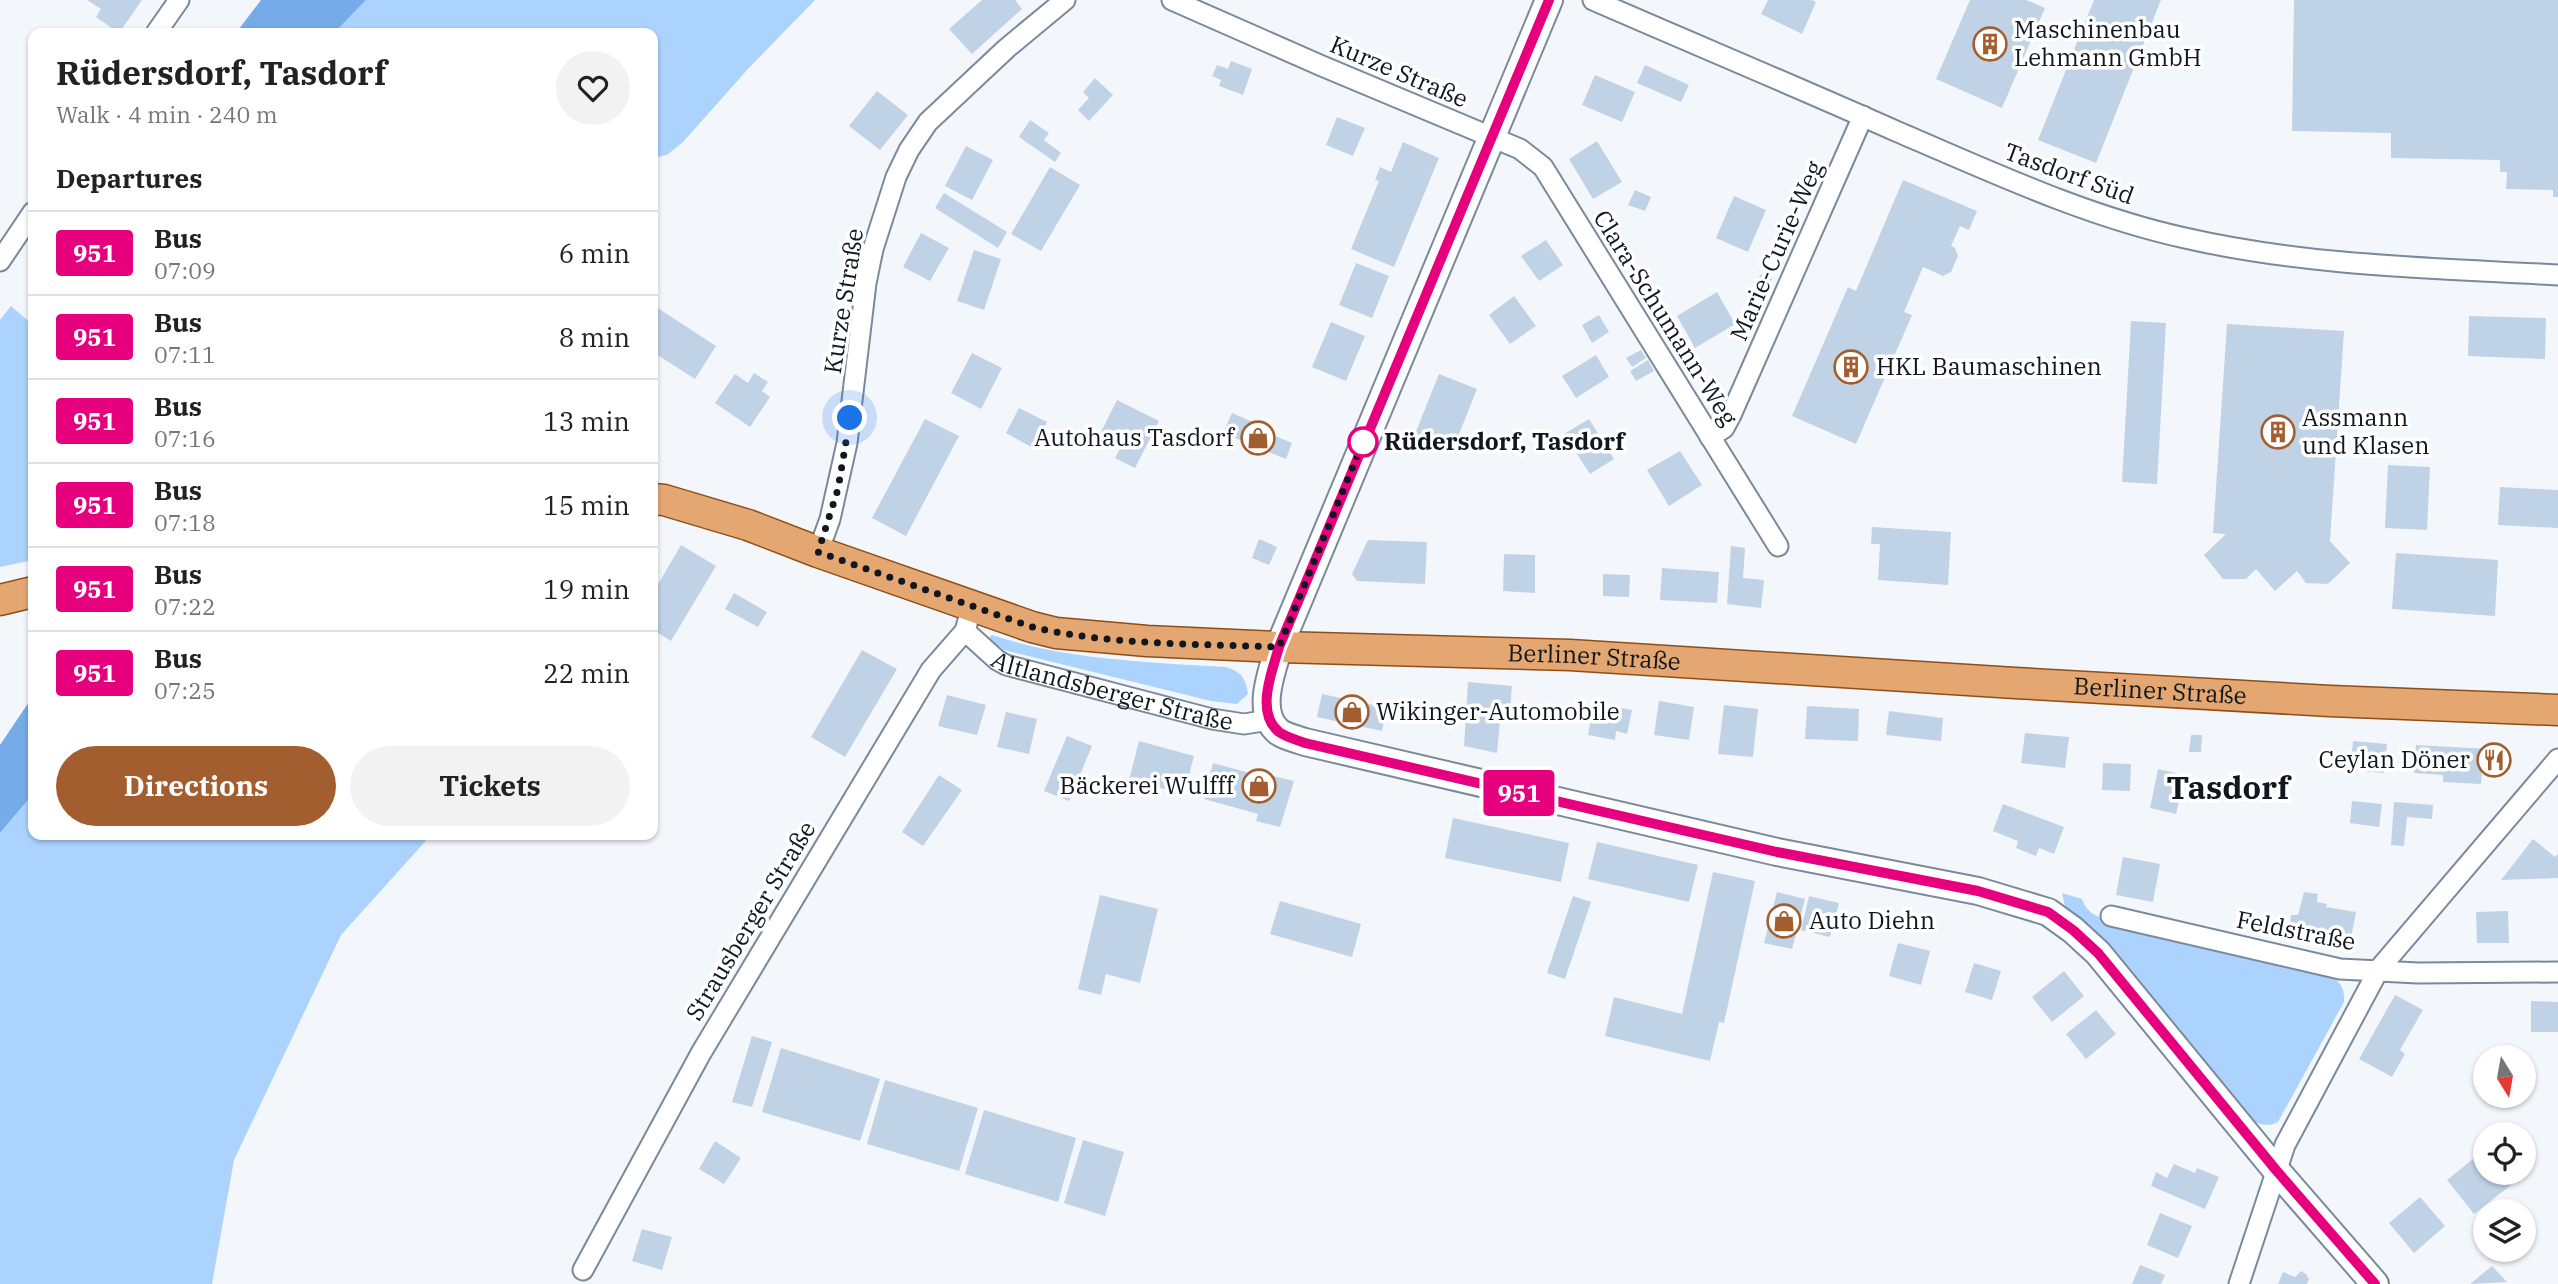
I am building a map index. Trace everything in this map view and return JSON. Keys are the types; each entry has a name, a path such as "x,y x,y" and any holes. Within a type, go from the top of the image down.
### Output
{"main road":[{"name":"Altlandsberger Straße","path":"1549,0 1279,647 1267,701 1269,719 1280,733 1305,743 1777,852 1978,891 2048,912 2098,953 2276,1170 2375,1284"},
{"name":"Berliner Straße","path":"658,499 748,525 818,552 968,618 1056,633 1147,641 1279,647 1570,655 2330,701 2558,710"},
{"path":"0,600 28,593"}],"street":[{"path":"159,28 179,0"},
{"name":"Kurze Straße","path":"818,552 830,519 848,443 866,283 873,249 896,177 909,150 928,122 1007,48 1065,0"},
{"name":"Kurze Straße","path":"1172,0 1492,137"},
{"name":"Tasdorf Süd","path":"1593,0 2066,202 2109,217 2185,238 2292,258 2558,275"},
{"name":"Marie-Curie-Weg","path":"1710,437 1724,428 1731,415 1863,116"},
{"name":"Clara-Schumann-Weg","path":"1492,137 1520,149 1542,167 1777,546"},
{"path":"0,261 28,219"},
{"name":"Altlandsberger Straße","path":"968,618 997,660 1006,665 1212,719 1244,724 1269,719"},
{"name":"Strausberger Straße","path":"583,1270 701,1053 931,670 968,618"},
{"path":"2239,1284 2285,1145 2379,969 2558,759"},
{"name":"Feldstraße","path":"2111,916 2340,968 2418,973 2558,972"}],"shaded area":[{"path":"261,0 366,0 339,28 240,28"},
{"path":"366,0 815,0 747,70 683,142 667,155 658,157 658,28 339,28"},
{"path":"11,306 28,321 28,561 0,567 0,320"},
{"path":"992,635 1079,655 1226,667 1242,677 1248,694 1237,704 1211,701 1004,650 988,639"},
{"path":"28,703 28,800 0,833 0,745"},
{"path":"28,800 28,840 426,840 341,935 234,1160 212,1284 0,1284 0,833"},
{"path":"2062,893 2082,899 2089,910 2107,921 2332,976 2338,982 2343,990 2344,1002 2278,1122 2264,1125 2250,1119 2066,910"}],"building":[{"path":"87,0 142,0 122,28 112,28 96,17 101,9"},
{"path":"982,0 1015,0 1022,9 972,54 949,29"},
{"path":"1768,0 1816,2 1802,34 1761,14"},
{"name":"Maschinenbau Lehmann GmbH","path":"1970,0 2026,0 2045,8 2002,108 1936,79"},
{"path":"2094,0 2161,0 2096,163 2038,140"},
{"path":"2294,0 2558,0 2558,197 2553,197 2553,190 2506,189 2507,172 2500,172 2500,160 2391,158 2391,133 2292,131"},
{"path":"1231,61 1252,69 1243,95 1219,86 1221,80 1212,76 1217,65 1228,69"},
{"path":"1645,65 1689,85 1681,102 1637,83"},
{"path":"1595,75 1635,92 1622,122 1582,105"},
{"path":"1095,78 1113,95 1089,121 1078,110 1089,98 1083,92"},
{"path":"877,91 908,115 880,150 849,126"},
{"path":"1337,117 1365,128 1353,156 1326,145"},
{"path":"1030,120 1049,133 1044,140 1061,153 1055,162 1019,137"},
{"path":"1597,141 1622,182 1593,199 1569,159"},
{"path":"1403,142 1439,158 1394,267 1351,249 1379,181 1375,180 1380,167 1391,172"},
{"path":"966,146 993,160 972,200 945,186"},
{"path":"1050,167 1080,185 1041,251 1011,234"},
{"name":"HKL Baumaschinen","path":"1903,180 1977,211 1969,230 1960,226 1951,246 1955,248 1958,256 1951,272 1943,276 1923,267 1904,312 1912,315 1856,444 1792,416 1848,287 1856,291"},
{"path":"1635,190 1651,197 1645,211 1628,205"},
{"path":"944,193 1007,232 998,248 935,208"},
{"path":"1734,196 1766,210 1748,252 1716,238"},
{"path":"921,233 949,248 930,281 903,267"},
{"path":"1546,240 1563,265 1539,281 1521,256"},
{"path":"974,250 1001,259 984,310 957,301"},
{"path":"1356,263 1389,276 1372,318 1339,305"},
{"path":"1761,274 1772,279 1768,289 1756,284"},
{"path":"1717,292 1735,324 1695,348 1677,316"},
{"path":"1514,296 1536,326 1510,344 1489,315"},
{"path":"658,308 716,346 695,379 658,355"},
{"path":"1599,315 1609,332 1592,343 1582,325"},
{"path":"2469,316 2546,318 2545,359 2468,356"},
{"path":"2131,321 2166,323 2157,484 2122,482"},
{"path":"1331,322 1365,336 1346,381 1312,367"},
{"name":"Assmann und Klasen","path":"2227,324 2344,331 2330,541 2350,563 2328,584 2306,583 2297,571 2275,591 2256,569 2246,579 2223,579 2204,555 2226,534 2213,533"},
{"path":"1641,350 1646,358 1632,367 1626,358"},
{"path":"972,353 1002,368 981,409 951,393"},
{"path":"1596,355 1609,377 1576,398 1562,376"},
{"path":"1648,360 1654,371 1636,381 1630,371"},
{"path":"754,373 768,382 762,391 770,397 750,427 715,403 735,374 748,383"},
{"path":"1439,374 1477,389 1451,454 1413,439"},
{"path":"1117,400 1159,421 1135,468 1115,458 1120,449 1098,438"},
{"path":"1019,408 1047,422 1033,448 1006,433"},
{"name":"Autohaus Tasdorf","path":"1232,413 1255,423 1265,432 1292,443 1286,459 1223,433"},
{"path":"925,419 959,436 906,536 872,518"},
{"path":"1589,419 1614,459 1590,474 1564,434"},
{"path":"1680,451 1702,485 1669,506 1647,470"},
{"path":"2388,465 2430,467 2427,530 2385,528"},
{"path":"2500,487 2558,490 2558,528 2498,525"},
{"path":"1872,527 1951,532 1948,585 1878,580 1880,544 1871,544"},
{"path":"1259,539 1277,547 1269,565 1252,558"},
{"path":"1368,540 1427,542 1425,584 1357,581 1352,574"},
{"path":"681,545 716,566 671,641 658,633 658,584"},
{"path":"1731,546 1745,548 1743,578 1764,580 1761,608 1727,604"},
{"path":"2396,553 2498,560 2495,616 2392,609"},
{"path":"1504,554 1535,555 1535,593 1503,591"},
{"path":"1662,568 1719,572 1717,603 1660,600"},
{"path":"1603,574 1630,575 1629,597 1603,596"},
{"path":"734,593 767,612 758,627 725,609"},
{"path":"862,650 897,669 845,757 811,737"},
{"path":"1468,682 1512,686 1509,721 1500,721 1497,753 1464,746"},
{"name":"Wikinger-Automobile","path":"1322,694 1387,708 1382,731 1317,717"},
{"path":"947,695 986,705 977,735 938,726"},
{"path":"1659,701 1694,707 1689,740 1654,735"},
{"path":"1594,703 1632,710 1627,734 1616,731 1615,740 1588,735"},
{"path":"1724,705 1758,709 1753,757 1718,754"},
{"path":"1807,706 1859,709 1858,741 1805,739"},
{"path":"1889,711 1943,718 1941,741 1886,735"},
{"path":"1006,712 1037,719 1029,754 997,747"},
{"path":"2025,733 2069,737 2065,768 2021,763"},
{"path":"2191,735 2202,735 2201,752 2189,752"},
{"path":"1067,736 1092,746 1069,801 1044,791"},
{"path":"1139,741 1194,756 1184,794 1129,780"},
{"path":"2353,741 2387,744 2384,773 2350,770"},
{"path":"2416,745 2506,750 2505,771 2482,770 2481,784 2443,782 2443,775 2414,773"},
{"path":"1213,763 1268,778 1269,775 1294,781 1280,827 1256,821 1258,814 1204,799"},
{"path":"2103,763 2131,764 2130,791 2102,790"},
{"path":"2158,769 2185,775 2176,814 2150,808"},
{"path":"939,775 962,790 923,846 902,832"},
{"path":"2352,801 2382,804 2379,827 2350,823"},
{"path":"2394,802 2433,805 2432,819 2407,817 2404,846 2391,845"},
{"path":"2003,804 2064,827 2054,854 2039,848 2036,856 2016,848 2018,841 1993,831"},
{"path":"1453,818 1569,843 1561,882 1445,858"},
{"path":"2533,839 2555,857 2558,854 2558,878 2501,880"},
{"path":"1597,842 1698,865 1689,902 1588,879"},
{"path":"2123,857 2160,864 2153,902 2116,895"},
{"path":"1713,872 1755,881 1724,1023 1719,1022 1710,1061 1605,1036 1614,997 1682,1014"},
{"name":"Auto Diehn","path":"1777,892 1805,899 1792,949 1764,943"},
{"path":"2304,892 2318,894 2317,902 2327,904 2326,907 2356,912 2350,943 2296,932 2296,929 2290,927 2291,915 2298,915"},
{"path":"1100,895 1158,909 1140,983 1106,974 1101,995 1078,989"},
{"path":"1573,896 1591,902 1565,979 1547,973"},
{"path":"1809,896 1839,903 1830,937 1801,930"},
{"path":"1280,901 1361,924 1352,957 1270,934"},
{"path":"2508,911 2509,943 2477,943 2476,912"},
{"path":"1898,943 1930,951 1921,985 1889,976"},
{"path":"1974,963 2001,971 1992,1000 1965,992"},
{"path":"2064,971 2084,996 2052,1022 2032,997"},
{"path":"2395,995 2423,1010 2400,1050 2405,1054 2392,1077 2359,1059"},
{"path":"2531,1001 2558,1002 2558,1032 2531,1032"},
{"path":"2096,1010 2116,1034 2086,1059 2066,1034"},
{"path":"752,1036 772,1042 752,1107 732,1102"},
{"path":"781,1048 880,1079 860,1141 762,1112"},
{"path":"885,1080 978,1108 959,1171 867,1144"},
{"path":"984,1110 1076,1138 1058,1202 965,1174"},
{"path":"1083,1140 1124,1152 1105,1216 1064,1203"},
{"path":"715,1141 741,1158 724,1184 699,1169"},
{"path":"2473,1159 2473,1185 2511,1185 2493,1199 2473,1199 2473,1213 2447,1180"},
{"path":"2174,1164 2195,1173 2197,1168 2219,1177 2205,1209 2151,1186 2156,1172 2167,1178"},
{"path":"2420,1197 2445,1226 2414,1253 2389,1223"},
{"path":"2160,1213 2192,1226 2178,1258 2147,1245"},
{"path":"642,1229 672,1237 662,1270 632,1261"},
{"path":"2140,1265 2165,1275 2161,1284 2132,1284"},
{"path":"2492,1266 2507,1282 2470,1284"},
{"path":"2301,1271 2309,1279 2307,1284 2278,1284 2283,1272 2295,1277"}],"bus line":[{"name":"951","path":"1549,0 1279,647 1267,701 1269,719 1280,733 1305,743 1777,852 1978,891 2048,912 2098,953 2276,1170 2375,1284"}],"place":[{"name":"Maschinenbau Lehmann GmbH","path":"1990,44"},
{"name":"HKL Baumaschinen","path":"1851,367"},
{"name":"Assmann und Klasen","path":"2278,432"},
{"name":"Autohaus Tasdorf","path":"1258,438"},
{"name":"Rüdersdorf, Tasdorf","path":"1363,442"},
{"name":"Wikinger-Automobile","path":"1352,712"},
{"name":"Ceylan Döner","path":"2494,760"},
{"name":"Bäckerei Wulfff","path":"1259,786"},
{"name":"Auto Diehn","path":"1784,921"}],"district":[{"name":"Tasdorf","path":"2228,788"}],"route":[{"path":"850,418 848,443 838,489 818,552 1032,627 1056,633 1147,641 1279,647 1363,442"}]}
